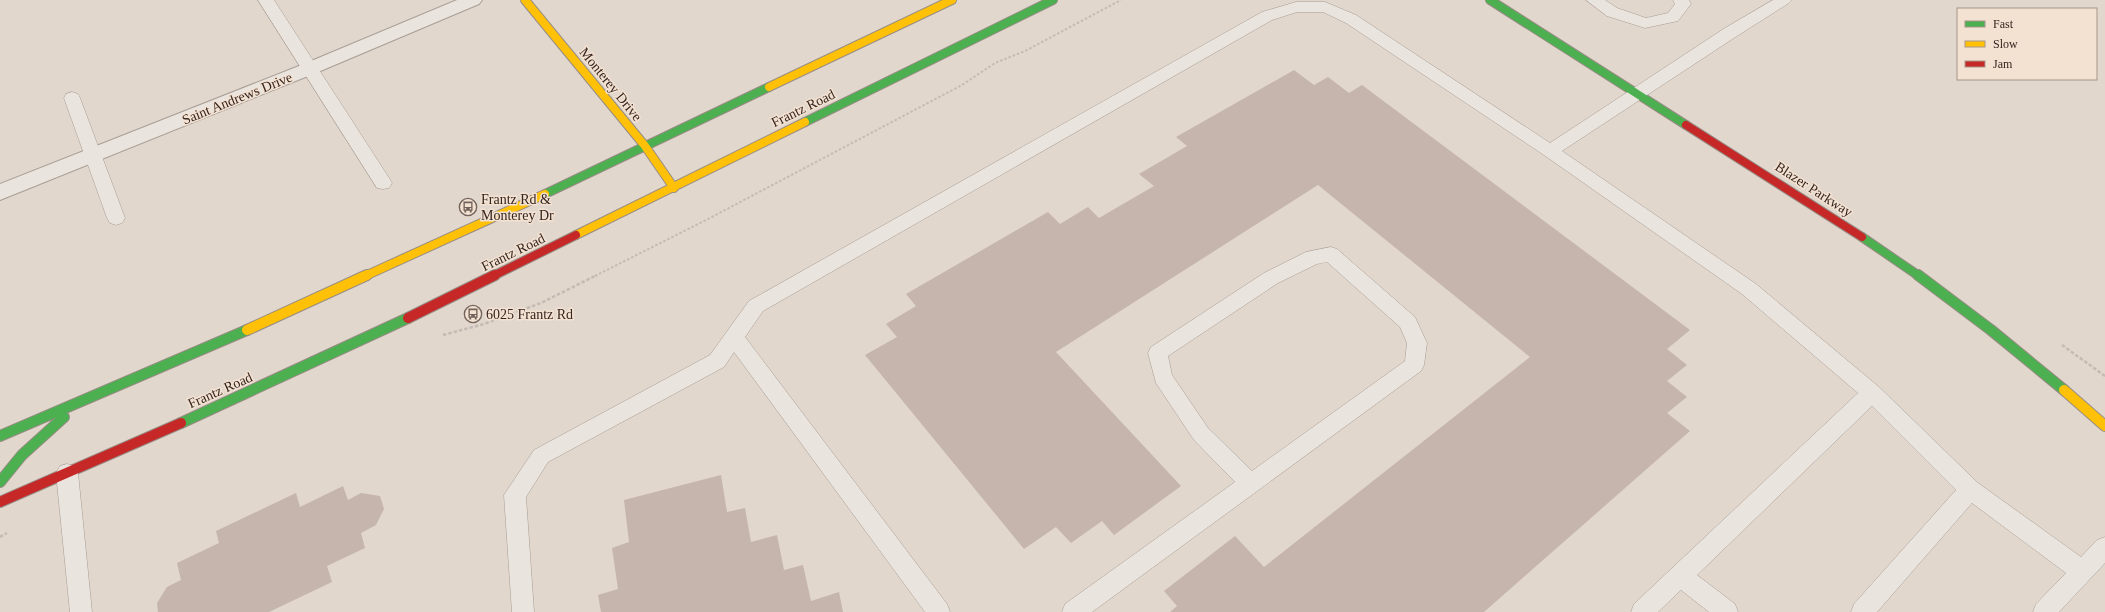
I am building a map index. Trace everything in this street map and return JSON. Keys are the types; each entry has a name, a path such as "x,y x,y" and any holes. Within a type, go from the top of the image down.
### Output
{"main road":[{"name":"Monterey Drive","path":"525,0 645,146 674,188"},
{"path":"0,436 342,290 952,0"},
{"name":"Frantz Road","path":"0,502 365,339 674,188 1052,0"},
{"name":"Blazer Parkway","path":"1490,0 1638,93 1874,245 1952,300 2017,350 2105,426"},
{"path":"0,482 8,470 35,441 78,404"}],"street":[{"name":"Saint Andrews Drive","path":"0,192 311,68 472,0"}],"lane":[{"path":"266,0 311,68 383,183"},
{"path":"1594,0 1612,12 1645,22 1673,17 1683,4 1681,0"},
{"path":"1550,151 1731,32 1784,0"},
{"path":"523,612 515,495 541,456 717,361 756,306 1267,16 1296,7 1325,7 1351,19 1550,151 1750,289 1872,394 1970,490 2082,571"},
{"path":"72,98 116,218"},
{"path":"1073,612 1251,484 1414,365 1417,343 1408,322 1331,254 1313,257 1271,278 1158,353 1163,377 1202,434 1251,484"},
{"path":"734,337 939,612"},
{"path":"1642,612 1872,394"},
{"path":"67,473 81,612"},
{"path":"1862,612 1970,490"},
{"path":"2044,612 2105,547"},
{"path":"1680,575 1727,612"}],"path":[{"path":"440,336 484,324 541,304 708,219 955,88 995,63 1025,52 1121,0"},
{"path":"0,536 14,530"}],"building":[{"path":"1294,70 1314,85 1328,77 1349,93 1362,85 1690,330 1667,349 1687,365 1667,381 1687,397 1667,413 1690,431 1484,612 1170,612 1177,606 1164,591 1235,536 1264,567 1530,357 1318,185 1056,352 1181,486 1114,535 1102,521 1071,543 1056,527 1024,549 865,355 897,337 886,324 916,306 906,294 1048,212 1060,224 1088,207 1099,218 1154,186 1139,174 1187,146 1176,137"},
{"path":"721,475 727,512 745,508 751,542 777,535 784,570 803,565 811,601 839,592 843,612 601,612 598,595 618,589 612,548 629,542 624,500"},
{"path":"343,486 348,500 361,493 380,496 384,509 376,525 361,533 365,548 327,566 332,582 269,612 158,612 157,603 167,587 181,580 177,563 219,543 216,531 296,493 300,507"}],"traffic: fast":[{"path":"805,122 1053,0"},
{"path":"1490,0 1686,125"},
{"path":"545,194 769,87"},
{"path":"1862,237 1966,310 2064,390"},
{"path":"181,423 408,318"},
{"path":"0,436 247,330"},
{"path":"0,482 22,455 64,417"}],"traffic: slow":[{"path":"525,0 645,146 674,188"},
{"path":"769,87 952,0"},
{"path":"576,235 805,122"},
{"path":"247,330 545,194"},
{"path":"2064,390 2105,426"}],"traffic: jam":[{"path":"1686,125 1862,237"},
{"path":"408,318 576,235"},
{"path":"0,502 181,423"}],"place":[{"name":"Frantz Rd & Monterey Dr","path":"468,207"},
{"name":"6025 Frantz Rd","path":"473,314"}]}
